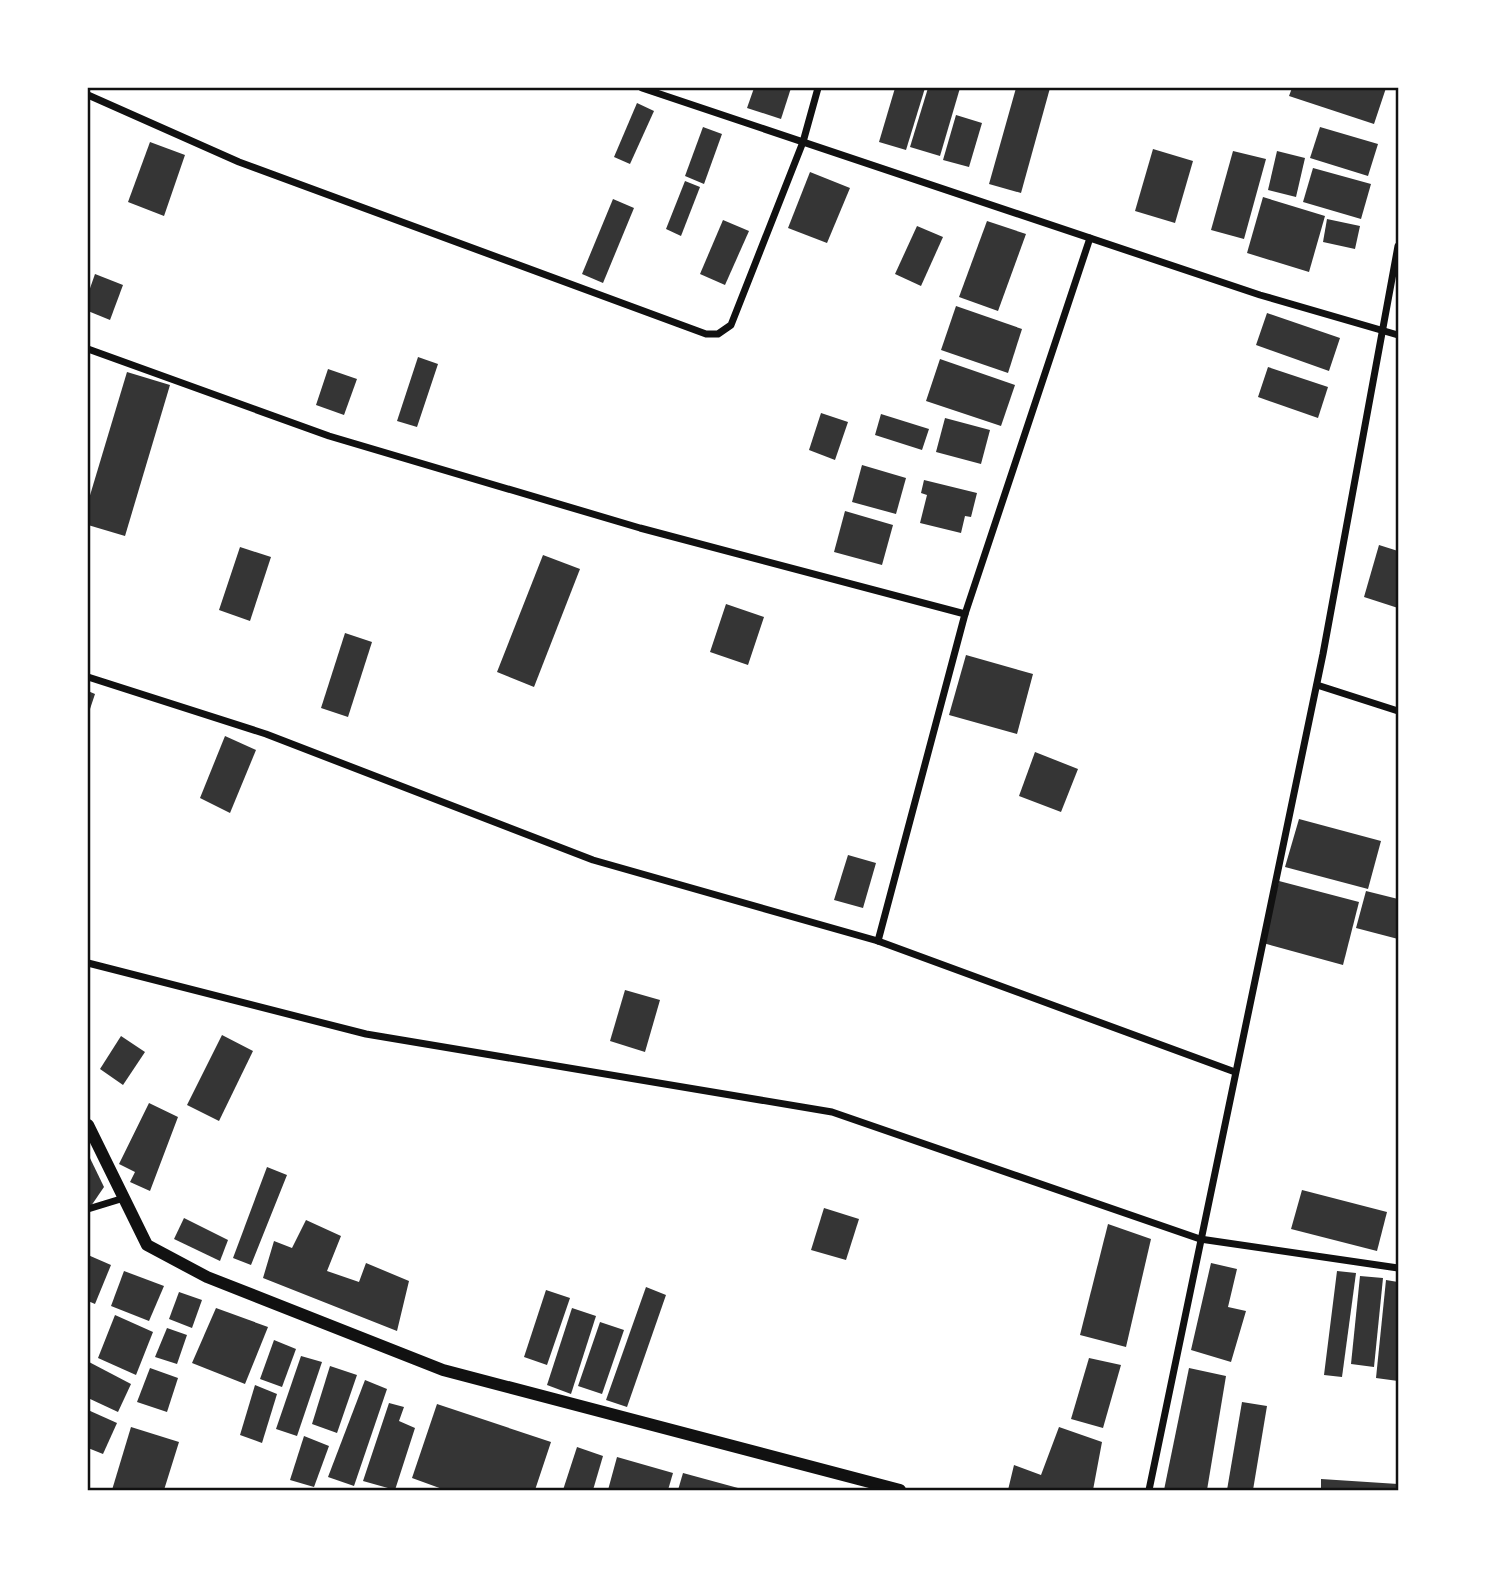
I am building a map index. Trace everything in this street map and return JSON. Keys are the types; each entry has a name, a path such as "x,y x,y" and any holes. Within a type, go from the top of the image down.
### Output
{"street":[{"path":"642,88 1260,295 1398,335"},
{"path":"88,95 239,162 706,334 718,334 731,325 803,142 818,88"},
{"path":"878,941 965,614 1090,238"},
{"path":"1149,1490 1317,685 1398,246"},
{"path":"88,349 329,436 640,528 965,614"},
{"path":"88,677 267,734 593,860 878,941 1235,1072"},
{"path":"1317,685 1398,711"},
{"path":"88,963 366,1034 832,1112 1200,1239 1398,1268"},
{"path":"88,1125 147,1245 207,1277 443,1370 900,1490"},
{"path":"89,1212 124,1198"}],"building":[{"path":"754,88 791,88 781,119 747,108"},
{"path":"895,88 925,88 906,150 879,142"},
{"path":"928,88 960,88 940,156 910,147"},
{"path":"1016,88 1050,88 1021,193 989,184"},
{"path":"1292,88 1386,88 1374,124 1289,96"},
{"path":"637,103 654,111 630,164 614,157"},
{"path":"956,115 982,123 969,167 943,160"},
{"path":"703,127 722,134 704,184 685,176"},
{"path":"1320,127 1378,144 1368,176 1310,158"},
{"path":"150,142 185,155 164,216 128,202"},
{"path":"1153,149 1193,161 1175,223 1135,211"},
{"path":"1233,151 1266,159 1244,239 1211,230"},
{"path":"1277,151 1305,158 1296,197 1268,190"},
{"path":"1313,168 1371,184 1361,219 1303,202"},
{"path":"810,172 850,188 827,243 788,228"},
{"path":"685,181 700,187 681,236 666,229"},
{"path":"1263,197 1325,216 1309,272 1247,253"},
{"path":"613,199 634,208 603,283 582,274"},
{"path":"1327,219 1360,226 1355,249 1323,242"},
{"path":"723,220 749,231 725,285 700,274"},
{"path":"987,221 1026,234 998,311 959,297"},
{"path":"917,226 943,237 921,286 895,274"},
{"path":"95,274 123,285 110,320 88,311 88,294"},
{"path":"956,306 1022,329 1008,373 941,350"},
{"path":"1267,313 1340,338 1329,371 1256,345"},
{"path":"418,357 438,364 417,427 397,421"},
{"path":"940,359 1015,385 1001,426 926,401"},
{"path":"1268,367 1328,387 1318,418 1258,397"},
{"path":"328,369 357,379 344,415 316,405"},
{"path":"127,372 170,385 125,536 88,525 88,502"},
{"path":"821,413 848,422 835,460 809,450"},
{"path":"881,414 929,429 922,450 875,435"},
{"path":"945,418 990,430 981,464 936,452"},
{"path":"862,465 906,478 896,514 852,502"},
{"path":"924,480 977,493 971,517 965,516 961,533 920,523 927,495 921,493"},
{"path":"845,511 893,525 882,565 834,552"},
{"path":"1379,545 1398,551 1398,608 1364,597"},
{"path":"240,547 271,557 250,621 219,610"},
{"path":"543,555 580,569 534,687 497,672"},
{"path":"726,604 764,617 748,665 710,652"},
{"path":"345,633 372,642 348,717 321,708"},
{"path":"966,655 1033,674 1017,734 949,715"},
{"path":"88,691 95,694 88,715"},
{"path":"225,736 256,750 230,813 200,798"},
{"path":"1035,752 1078,769 1061,812 1019,796"},
{"path":"1299,819 1381,841 1368,889 1285,867"},
{"path":"848,855 876,863 863,908 834,900"},
{"path":"1279,881 1359,902 1343,965 1263,943"},
{"path":"1366,891 1398,899 1398,939 1356,928"},
{"path":"625,990 660,1000 645,1052 610,1041"},
{"path":"222,1035 253,1051 219,1121 187,1105"},
{"path":"121,1036 145,1052 123,1085 100,1069"},
{"path":"149,1103 178,1117 150,1191 130,1182 135,1172 119,1164"},
{"path":"88,1154 104,1187 91,1206 88,1202"},
{"path":"267,1167 287,1175 251,1265 233,1258"},
{"path":"1302,1190 1387,1212 1377,1251 1291,1229"},
{"path":"824,1208 859,1219 846,1260 811,1250"},
{"path":"184,1218 228,1240 220,1261 174,1239"},
{"path":"306,1220 341,1236 327,1271 359,1282 366,1263 409,1281 397,1331 263,1278 274,1241 292,1248"},
{"path":"1108,1224 1151,1239 1126,1347 1080,1335"},
{"path":"88,1255 111,1265 95,1304 88,1301"},
{"path":"1211,1263 1237,1269 1228,1307 1246,1311 1231,1362 1191,1350"},
{"path":"124,1271 164,1286 149,1321 111,1306"},
{"path":"1337,1271 1356,1273 1342,1377 1324,1375"},
{"path":"1360,1276 1383,1278 1374,1367 1351,1364"},
{"path":"1386,1280 1398,1282 1398,1381 1376,1378"},
{"path":"646,1287 666,1295 627,1407 606,1400"},
{"path":"546,1290 570,1298 547,1365 524,1357"},
{"path":"179,1292 202,1300 192,1328 169,1319"},
{"path":"216,1308 268,1327 245,1384 192,1363"},
{"path":"572,1308 596,1316 571,1394 547,1385"},
{"path":"115,1315 153,1332 136,1375 98,1358"},
{"path":"600,1322 624,1330 602,1394 578,1386"},
{"path":"167,1328 187,1335 177,1364 155,1357"},
{"path":"274,1340 296,1349 282,1387 260,1379"},
{"path":"301,1356 322,1362 297,1436 276,1429"},
{"path":"1089,1358 1121,1365 1103,1428 1071,1419"},
{"path":"89,1362 131,1384 118,1412 88,1398"},
{"path":"330,1366 357,1375 337,1433 312,1424"},
{"path":"150,1368 178,1378 167,1412 137,1402"},
{"path":"1189,1368 1226,1376 1207,1490 1164,1490"},
{"path":"365,1380 387,1389 354,1486 328,1477"},
{"path":"255,1385 277,1394 262,1443 240,1435"},
{"path":"1242,1402 1267,1406 1253,1490 1227,1490"},
{"path":"389,1403 404,1407 399,1421 415,1428 395,1490 363,1481"},
{"path":"437,1404 551,1442 535,1490 445,1490 412,1478"},
{"path":"88,1410 117,1423 103,1454 88,1448"},
{"path":"131,1427 179,1442 164,1490 112,1490"},
{"path":"1059,1427 1102,1442 1093,1490 1008,1490 1014,1465 1041,1475"},
{"path":"304,1436 329,1446 314,1487 290,1480"},
{"path":"577,1447 603,1456 593,1490 563,1490"},
{"path":"617,1457 673,1473 668,1490 608,1490"},
{"path":"683,1473 738,1488 678,1490"},
{"path":"1321,1479 1398,1484 1398,1490 1321,1490"}]}
